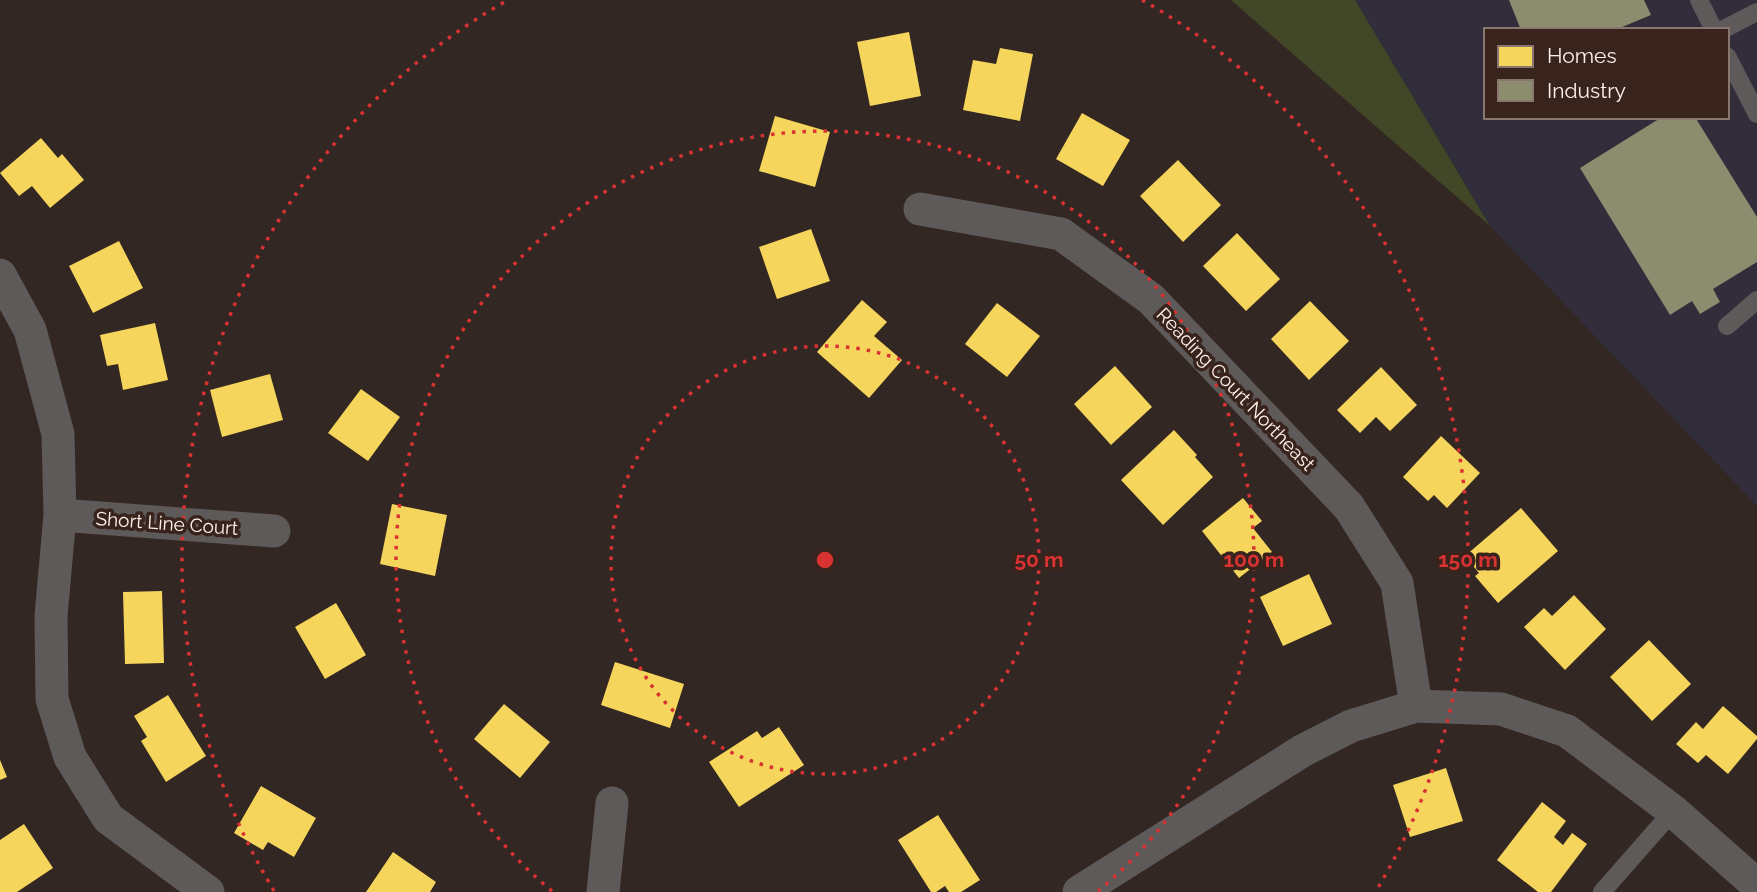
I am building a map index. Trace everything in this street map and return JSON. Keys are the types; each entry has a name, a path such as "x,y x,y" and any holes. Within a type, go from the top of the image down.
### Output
{"street":[{"name":"Reading Court Northeast","path":"919,209 1061,234 1151,299 1349,507 1398,583 1416,706"},
{"path":"0,275 30,330 58,434 60,515 51,616 52,699 70,757 108,818 208,892"},
{"name":"Short Line Court","path":"60,515 274,531"},
{"path":"1079,892 1302,751 1351,726 1416,706 1501,709 1567,731 1673,811 1757,886"},
{"path":"603,892 612,803"}],"lane":[{"path":"1699,0 1713,28"},
{"path":"1726,28 1757,12"},
{"path":"1729,60 1757,114"},
{"path":"1727,326 1757,300"},
{"path":"1602,892 1673,811"}],"shaded area":[{"path":"1355,0 1757,0 1757,506 1490,226"}],"green space":[{"path":"1231,0 1355,0 1490,226"}],"building: Homes":[{"path":"909,32 921,96 870,106 857,42"},
{"path":"1000,48 1033,54 1020,121 963,110 973,60 996,64"},
{"path":"1082,113 1130,140 1103,186 1056,159"},
{"path":"775,116 830,132 815,187 759,171"},
{"path":"41,138 58,158 62,154 84,180 50,208 32,186 19,196 0,173"},
{"path":"1178,160 1221,205 1183,242 1140,196"},
{"path":"811,229 830,281 777,299 759,247"},
{"path":"1237,233 1280,279 1246,311 1203,266"},
{"path":"119,241 143,288 93,313 69,266"},
{"path":"862,300 887,322 874,336 902,360 869,398 817,352"},
{"path":"1310,301 1349,341 1309,380 1271,339"},
{"path":"997,303 1040,336 1007,377 965,344"},
{"path":"155,323 168,380 123,390 118,364 107,366 100,335"},
{"path":"1115,366 1152,407 1111,445 1074,404"},
{"path":"1381,367 1417,405 1390,431 1376,417 1360,433 1337,410"},
{"path":"270,374 283,420 222,437 210,390"},
{"path":"361,389 400,417 368,461 328,433"},
{"path":"1174,430 1213,477 1163,525 1121,480"},
{"path":"1441,436 1480,473 1447,508 1434,495 1428,501 1403,477"},
{"path":"1243,498 1262,521 1253,528 1272,552 1239,578 1202,531"},
{"path":"392,504 447,515 435,576 380,564"},
{"path":"1521,508 1558,551 1498,603 1475,576 1479,573 1465,556"},
{"path":"1309,574 1332,624 1283,646 1260,597"},
{"path":"162,591 164,663 125,664 123,592"},
{"path":"1574,595 1606,629 1565,670 1524,627 1544,608 1552,616"},
{"path":"336,603 366,655 325,679 295,627"},
{"path":"1649,640 1691,684 1652,721 1610,677"},
{"path":"615,662 684,684 670,728 601,705"},
{"path":"168,695 206,756 166,782 141,741 147,737 134,716"},
{"path":"504,704 550,742 520,778 474,739"},
{"path":"1723,706 1757,736 1728,774 1706,755 1698,763 1676,744 1696,722 1703,729"},
{"path":"779,727 804,765 739,807 709,762 757,731 762,738"},
{"path":"0,760 7,777 0,780"},
{"path":"1446,768 1463,821 1410,837 1393,785"},
{"path":"261,786 316,818 294,857 268,842 263,850 234,833"},
{"path":"1542,802 1566,821 1554,837 1563,845 1572,833 1587,844 1551,892 1538,892 1497,860"},
{"path":"938,815 980,880 961,892 949,892 945,886 931,892 898,840"},
{"path":"24,824 53,868 17,892 0,892 0,840"},
{"path":"393,852 436,882 430,892 366,892"}],"building: Industry":[{"path":"1509,0 1644,0 1651,15 1620,28 1520,28"},
{"path":"1659,119 1696,119 1757,217 1757,262 1713,289 1720,302 1700,314 1692,301 1670,315 1580,168"}]}
